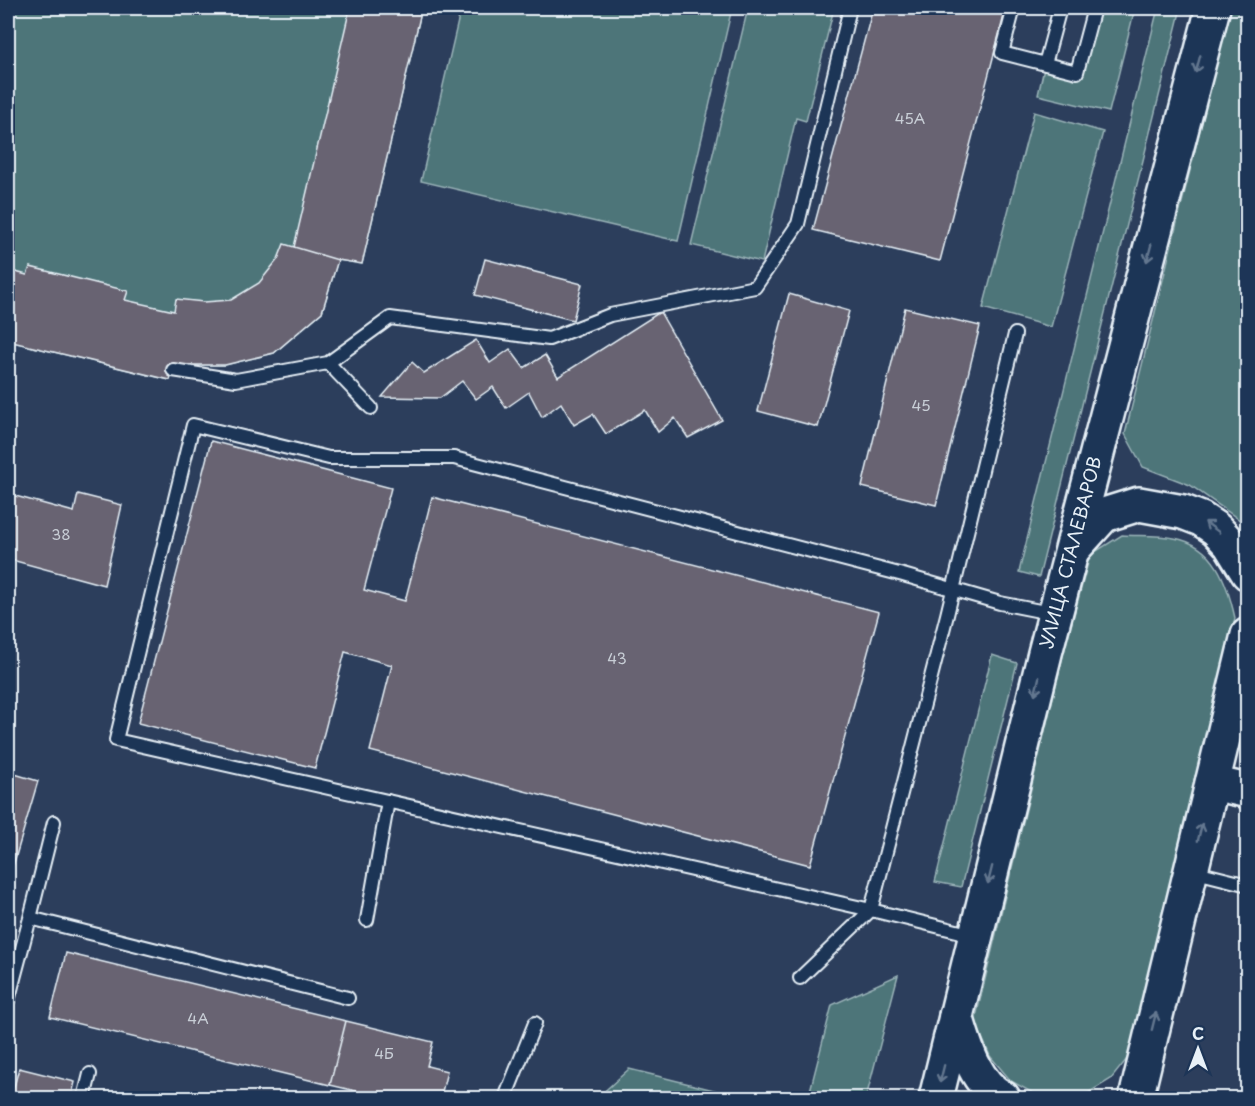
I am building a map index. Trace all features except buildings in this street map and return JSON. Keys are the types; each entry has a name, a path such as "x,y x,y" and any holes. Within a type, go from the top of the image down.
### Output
{"main road":[{"name":"УЛИЦА СТАЛЕВАРОВ","path":"936,1098 1101,435 1213,8"},
{"path":"1073,548 1104,515 1138,504 1183,512 1201,519 1216,529 1230,544 1248,573"},
{"path":"1136,1098 1248,635"},
{"path":"1212,783 1248,791"},
{"path":"956,1016 970,1060 992,1093 1003,1098"},
{"path":"1118,1098 1127,1093 1145,1059"}],"lane":[{"path":"173,370 236,380 328,363 390,318 549,339 610,315 755,287 798,224 850,8"},
{"path":"1014,8 1002,53 1077,72 1094,8"},
{"path":"1046,64 1060,8"},
{"path":"800,978 871,910 954,589 1015,334"},
{"path":"328,363 371,408"},
{"path":"975,936 871,910 116,740 193,425 329,458 454,458 1000,603 1056,614"},
{"path":"367,920 388,801"},
{"path":"8,1001 54,822"},
{"path":"1190,871 1248,885"},
{"path":"30,918 348,998"},
{"path":"505,1098 535,1023"},
{"path":"84,1098 90,1074"}],"green space":[{"path":"8,8 422,8 362,264 338,260 322,312 274,353 225,365 175,365 170,380 8,341"},
{"path":"461,8 732,8 678,241 421,181"},
{"path":"748,8 834,8 806,121 796,118 762,262 691,245"},
{"path":"1094,8 1135,8 1109,112 1038,95 1045,64 1077,72"},
{"path":"1158,8 1181,8 1039,577 1019,572"},
{"path":"1230,8 1247,8 1247,525 1190,485 1143,467 1125,434"},
{"path":"1034,112 1103,132 1051,327 983,308"},
{"path":"1122,535 1174,538 1200,548 1217,567 1223,579 1235,618 1131,1054 1111,1079 1085,1095 1040,1097 1011,1081 990,1056 975,1021 1063,656 1090,555"},
{"path":"992,655 1017,663 961,887 935,882"},
{"path":"898,975 866,1098 840,1098 810,1091 832,1005"},
{"path":"629,1069 746,1098 597,1098"}]}
